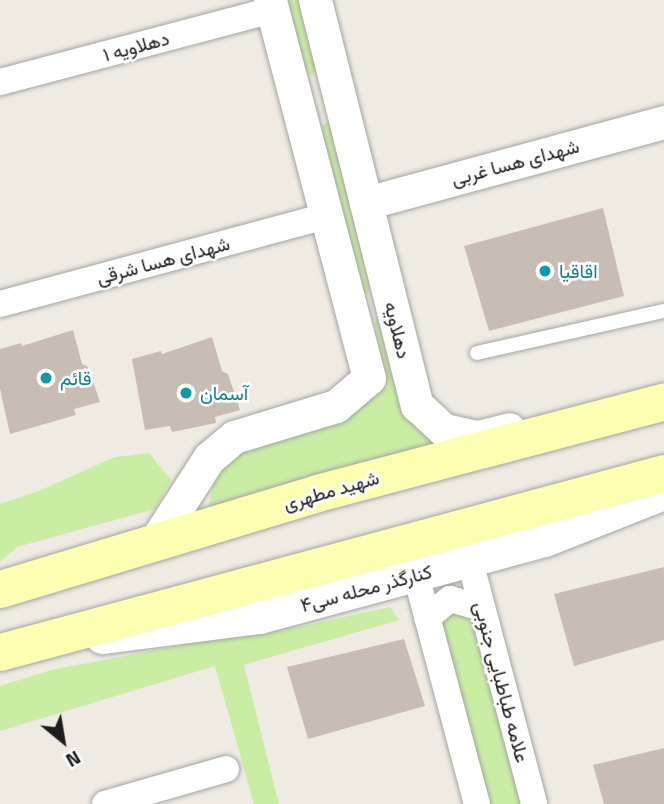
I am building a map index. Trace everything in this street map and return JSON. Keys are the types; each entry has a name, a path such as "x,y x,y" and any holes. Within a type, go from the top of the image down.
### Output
{"main road":[{"name":"شهید مطهری","path":"0,589 317,493 664,401"},
{"path":"0,652 664,473"}],"street":[{"name":"دهلاویه","path":"315,0 337,96 417,405 444,430 478,437 664,388"},
{"name":"دهلاویه","path":"155,542 209,458 234,437 336,406 369,378 271,5"},
{"name":"دهلاویه ۱","path":"0,82 271,5"},
{"path":"297,104 337,96"},
{"name":"شهدای هسا غربی","path":"366,203 664,122"},
{"name":"شهدای هسا شرقی","path":"0,304 326,216"},
{"path":"351,311 391,303"},
{"name":"کنارگذر محله سی۴","path":"58,636 106,637 259,617 545,540 664,493"},
{"name":"علامه طباطبایی جنوبی","path":"470,561 534,804"},
{"path":"416,575 477,804"},
{"path":"427,618 450,599 482,608"},
{"path":"105,804 226,769"}],"lane":[{"path":"477,354 664,311"}],"green space":[{"path":"286,0 304,0 320,65 312,76 303,70"},
{"path":"328,122 337,128 375,282 367,294 358,287 319,128"},
{"path":"377,316 388,318 447,450 208,512 214,478 236,453 358,412 366,397 387,387 375,322"},
{"path":"149,453 171,480 155,509 17,547 0,562 0,504 41,490 115,457"},
{"path":"390,607 399,620 244,665 279,804 254,804 215,666 0,731 0,686 51,670 209,640 280,631"},
{"path":"455,608 476,617 523,804 483,804 437,625"}],"building":[{"name":"اقاقیا","path":"603,208 624,296 489,331 464,246"},
{"name":"قائم","path":"73,330 82,364 88,367 100,402 74,409 76,415 10,434 0,389 0,349 21,343 22,346"},
{"name":"آسمان","path":"212,337 222,371 228,374 240,410 215,417 216,423 172,432 170,426 145,430 132,359 161,351 162,354"},
{"path":"664,567 664,640 574,666 554,594"},
{"path":"404,639 425,706 308,739 287,667"},
{"path":"664,748 664,804 604,804 593,765"}],"place":[{"name":"اقاقیا","path":"545,271"},
{"name":"قائم","path":"46,378"},
{"name":"آسمان","path":"186,393"}]}
